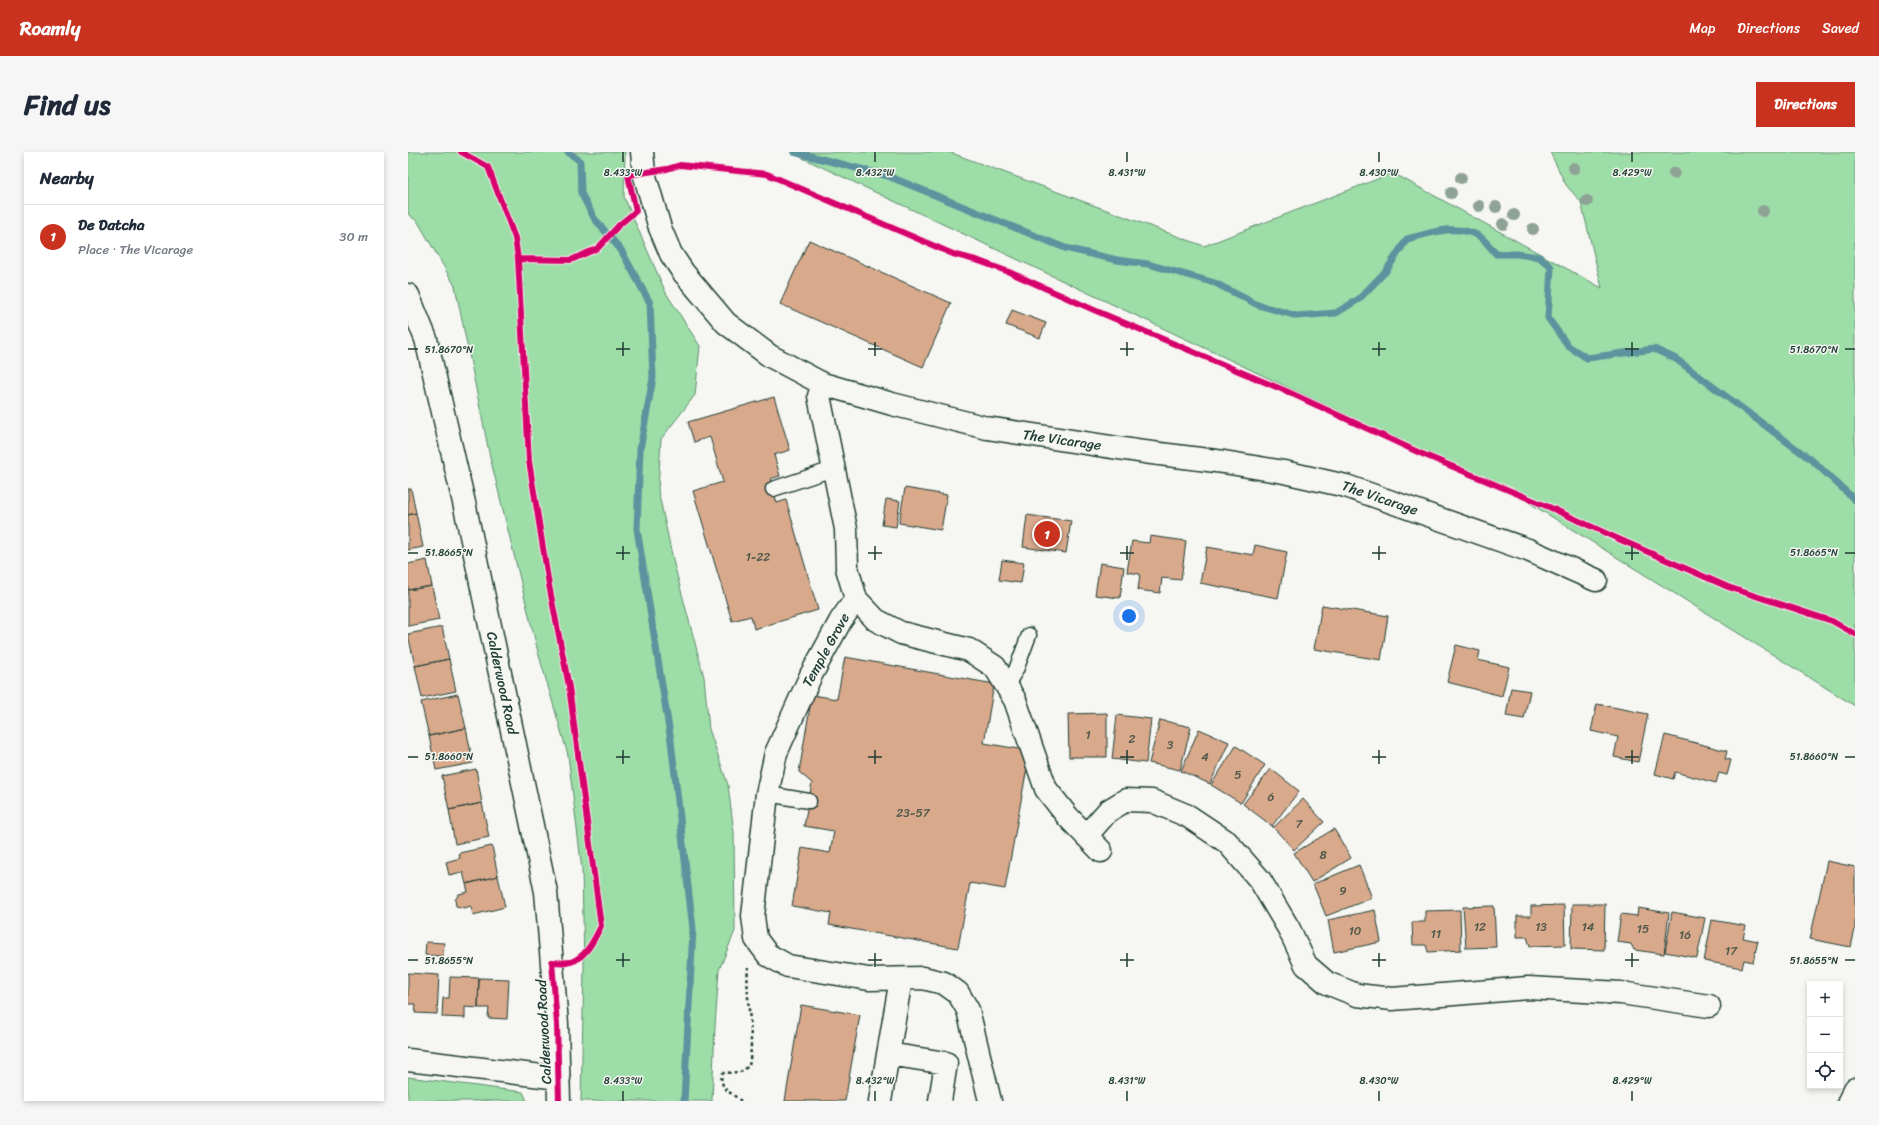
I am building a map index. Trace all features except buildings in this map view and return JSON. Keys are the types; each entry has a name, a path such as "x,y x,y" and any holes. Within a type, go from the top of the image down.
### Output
{"street":[{"name":"The Vicarage","path":"642,152 644,173 660,228 671,254 683,272 726,323 770,356 823,384 892,404 987,428 1144,452 1224,462 1284,472 1346,486 1528,550 1596,580"},
{"name":"Calderwood Road","path":"408,295 428,346 465,507 546,892 557,1024 559,1101"},
{"name":"Temple Grove","path":"823,384 820,396 833,469 846,529 847,568 856,599 841,620 811,675 776,753 767,794 753,916 756,940 768,955 788,966 869,979 923,978 944,983 958,993 968,1010 990,1101"},
{"path":"856,599 876,620 901,633 969,650 994,667 1015,700 1046,789 1068,817 1101,852"},
{"path":"1086,836 1108,811 1126,800 1152,801 1188,816 1227,842 1260,880 1289,929 1306,965 1326,983 1357,995 1392,999 1528,988 1621,993 1709,1006"},
{"path":"880,1101 901,979"},
{"path":"888,1054 946,1063 940,1101"},
{"name":"Calderwood Road","path":"408,1060 559,1078"},
{"path":"1849,1101 1855,1088"}],"lane":[{"path":"772,489 833,469"},
{"path":"1006,686 1016,670 1029,636"},
{"path":"767,794 809,801"}],"path":[{"path":"741,1101 724,1088 721,1080 723,1073 740,1072 749,1066 752,1051 747,994 747,975 748,968 751,964"}],"green space":[{"path":"408,152 625,152 624,197 666,293 700,346 695,395 661,439 658,490 674,564 704,677 709,729 728,785 734,833 735,931 719,970 712,1101 581,1101 584,968 582,870 568,755 538,652 490,457 455,286 418,222 408,214"},
{"path":"790,152 949,152 1204,246 1393,173 1602,288 1581,202 1566,185 1550,152 1855,152 1855,706 1520,497"},
{"path":"408,1077 523,1092 527,1101 408,1101"}],"waterway":[{"path":"568,152 580,161 581,193 594,218 621,250 650,303 653,378 640,449 637,529 671,741 693,929 684,1101"},
{"path":"794,152 888,176 1065,248 1117,260 1148,264 1215,283 1258,305 1297,316 1336,313 1359,299 1386,271 1407,239 1443,230 1461,230 1470,232 1479,236 1496,254 1517,254 1539,257 1551,267 1548,318 1568,346 1587,358 1654,349 1676,359 1814,462 1855,500"}],"cycle path":[{"path":"461,152 488,167 515,238 518,259 529,461 549,585 569,687 601,926 589,947 576,960 571,962 552,962 557,1024 559,1101"},
{"path":"518,259 571,260 598,248 619,225 636,211 628,175 667,169 680,165 767,174 953,254 979,261 1009,272 1094,310 1286,391 1420,453 1549,507 1728,587 1832,621 1855,634"}],"place":[{"name":"De Datcha","path":"1047,534"}]}
